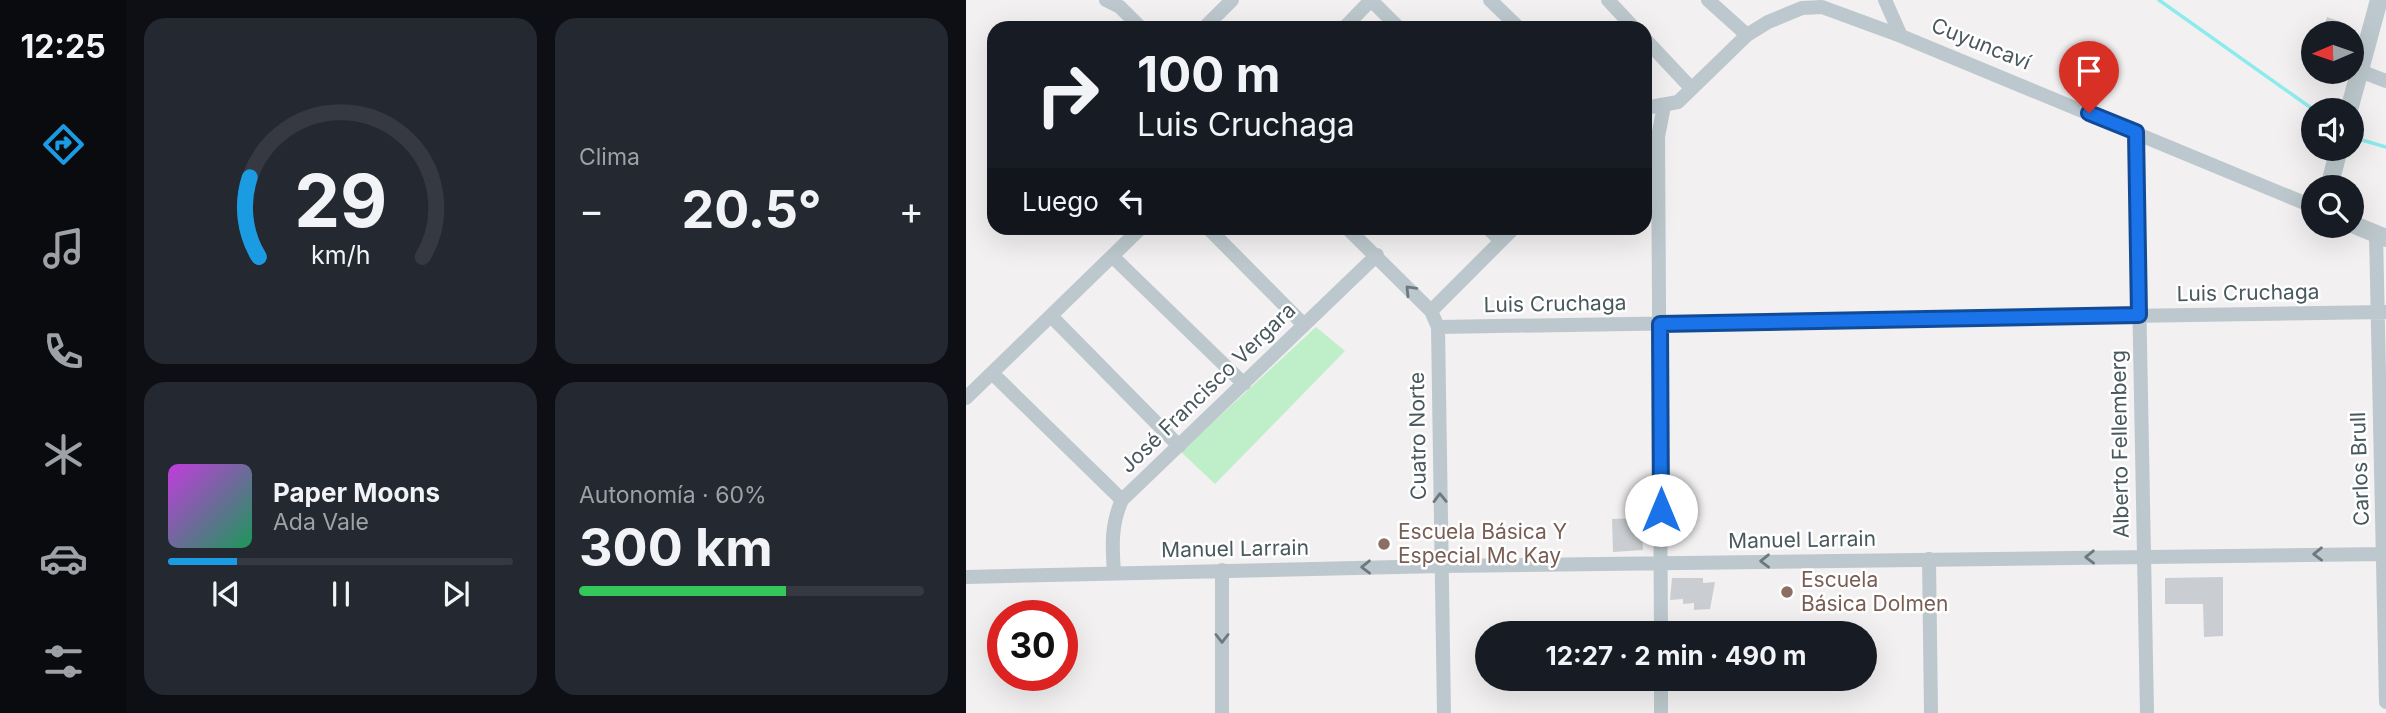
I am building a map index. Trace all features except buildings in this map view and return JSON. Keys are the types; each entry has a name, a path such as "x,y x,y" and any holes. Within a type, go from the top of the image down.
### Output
{"street":[{"path":"1106,0 1122,2 1135,21"},
{"path":"1211,21 1233,0"},
{"path":"1351,21 1371,0 1392,21"},
{"path":"1490,0 1512,21"},
{"path":"1608,0 1628,21"},
{"path":"1708,0 1747,35"},
{"path":"1885,0 1901,36"},
{"path":"2364,56 2379,0"},
{"name":"Cuyuncaví","path":"1664,106 1678,102 1747,35 1789,12 1812,6 1822,7 1901,36 2301,202"},
{"path":"1652,46 1691,88"},
{"path":"2364,73 2386,81"},
{"path":"1652,107 1664,106 1658,137 1661,621"},
{"name":"Alberto Fellemberg","path":"2136,132 2147,713"},
{"path":"2364,229 2381,236"},
{"path":"966,398 1134,235"},
{"path":"1215,235 1304,325"},
{"path":"1355,235 1430,310 1438,327"},
{"path":"1495,235 1501,241"},
{"path":"1430,310 1507,235"},
{"name":"Carlos Brull","path":"2381,236 2386,702"},
{"path":"1112,256 1244,384"},
{"name":"José Francisco Vergara","path":"1114,572 1114,518 1122,500 1377,256"},
{"name":"Luis Cruchaga","path":"1438,327 2381,312"},
{"path":"1051,317 1179,446"},
{"name":"Cuatro Norte","path":"1438,327 1444,713"},
{"path":"992,373 1122,500"},
{"name":"Manuel Larrain","path":"966,577 1441,566 2385,554"},
{"path":"1929,559 1931,713"},
{"path":"1222,570 1222,713"},
{"path":"1661,691 1661,713"}],"green space":[{"path":"1316,327 1345,351 1215,484 1181,452"}],"waterway":[{"path":"2159,0 2301,101"},
{"path":"2364,141 2386,147"}],"place":[{"name":"Escuela Básica Y Especial Mc Kay","path":"1384,544"},
{"name":"Escuela Básica Dolmen","path":"1787,592"}],"route":[{"path":"1661,510 1660,324 2139,315 2136,132 2089,113"}]}
